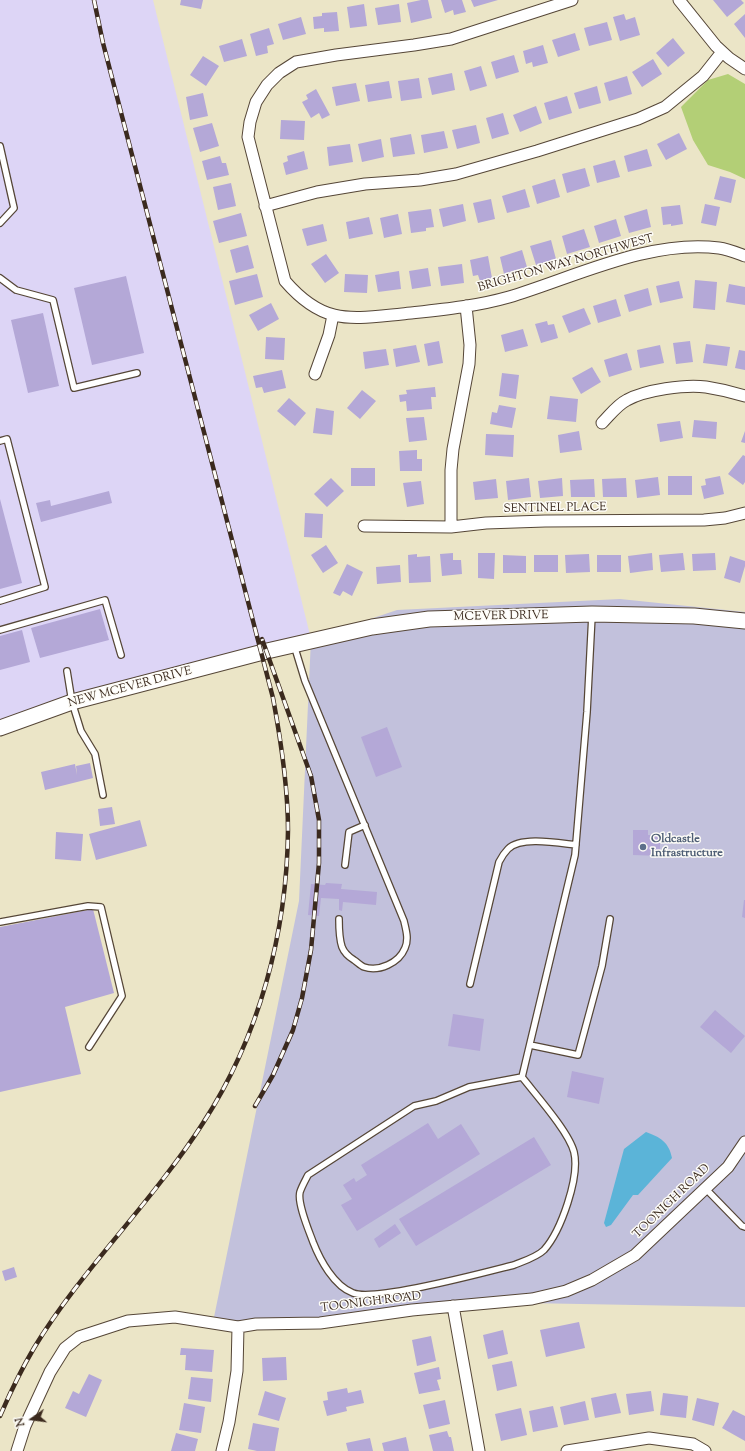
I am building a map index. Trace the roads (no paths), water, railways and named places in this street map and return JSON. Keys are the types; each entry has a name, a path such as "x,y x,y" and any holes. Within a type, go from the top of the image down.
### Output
{"street":[{"name":"BRIGHTON WAY NORTHWEST","path":"572,0 451,39 414,46 336,55 296,62 279,73 267,85 256,102 250,122 248,137 285,281 298,296 319,310 340,318 364,318 466,306 508,297 616,262 666,248 699,246 721,248 745,256"},
{"path":"679,0 722,52 745,68"},
{"path":"265,206 317,192 365,184 420,180 456,174 630,122 665,107 703,76 722,52"},
{"path":"451,527 451,463 469,364 470,345 466,306"},
{"path":"315,374 333,315"},
{"path":"602,423 617,407 627,400 653,390 687,386 705,386 745,396"},
{"name":"SENTINEL PLACE","path":"364,526 451,527 486,523 545,521 704,520 725,518 745,513"},
{"name":"MCEVER DRIVE","path":"261,653 372,627 429,619 592,614 694,616 745,621"},
{"name":"NEW MCEVER DRIVE","path":"0,728 72,702 261,653"},
{"name":"TOONIGH ROAD","path":"17,1451 25,1426 50,1372 66,1348 79,1337 128,1321 175,1317 238,1327 256,1324 320,1323 412,1310 532,1299 566,1291 592,1280 635,1255 728,1166 745,1142"},
{"path":"453,1306 479,1451"},
{"path":"222,1451 229,1422 237,1371 238,1327"},
{"path":"568,1451 649,1438 693,1444 705,1451"}],"lane":[{"path":"0,146 14,208 0,223"},
{"path":"0,278 16,290 53,300 74,388 137,373"},
{"path":"0,441 7,439 45,587 0,601"},
{"path":"0,630 105,600 121,655"},
{"path":"522,1077 575,855 587,712 592,614"},
{"path":"294,645 305,681 404,921 407,935 405,948 393,963 378,969 364,967 349,957 342,948 339,933 339,919"},
{"path":"67,670 72,702 81,730 94,754 103,795"},
{"path":"345,865 348,832 365,824"},
{"path":"470,984 499,862 507,849 515,844 528,841 576,845"},
{"path":"0,922 88,906 101,907 122,996 90,1047"},
{"path":"530,1045 578,1055 602,966 610,919"},
{"path":"522,1077 564,1132 574,1152 575,1174 571,1192 562,1220 554,1237 543,1250 531,1258 514,1265 394,1292 368,1295 354,1294 337,1283 316,1250 305,1223 300,1194 308,1175 414,1106 436,1101 469,1087 522,1077"},
{"path":"705,1188 742,1226 745,1227"}],"water":[{"path":"646,1132 656,1136 666,1144 671,1152 672,1158 638,1195 633,1195 611,1225 606,1227 604,1223 624,1149"}],"railway":[{"path":"0,1416 34,1348 48,1326 80,1282 179,1158 223,1090 240,1055 254,1020 266,983 282,907 286,869 288,830 287,797 273,698 103,43 94,0"},
{"path":"255,1106 273,1075 293,1030 302,998 311,950 319,863 319,820 311,776 262,639"}],"place":[{"name":"Oldcastle Infrastructure","path":"643,847"}]}
